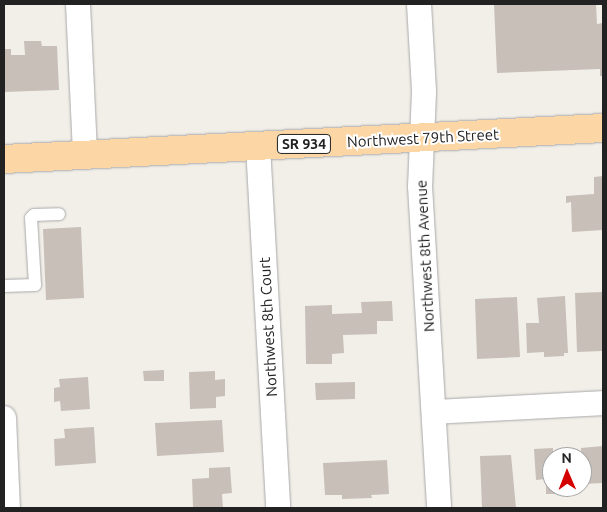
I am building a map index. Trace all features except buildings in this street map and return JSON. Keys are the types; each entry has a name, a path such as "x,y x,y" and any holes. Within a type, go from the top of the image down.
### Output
{"main road":[{"name":"Northwest 79th Street","path":"4,159 603,128"}],"street":[{"path":"78,4 85,155"},
{"name":"Northwest 8th Avenue","path":"419,4 424,92 420,186 439,508"},
{"name":"Northwest 8th Court","path":"258,146 278,508"},
{"path":"434,412 603,403"},
{"path":"4,418 8,508"}],"lane":[{"path":"4,286 35,285 31,218 34,215 60,214"}]}
